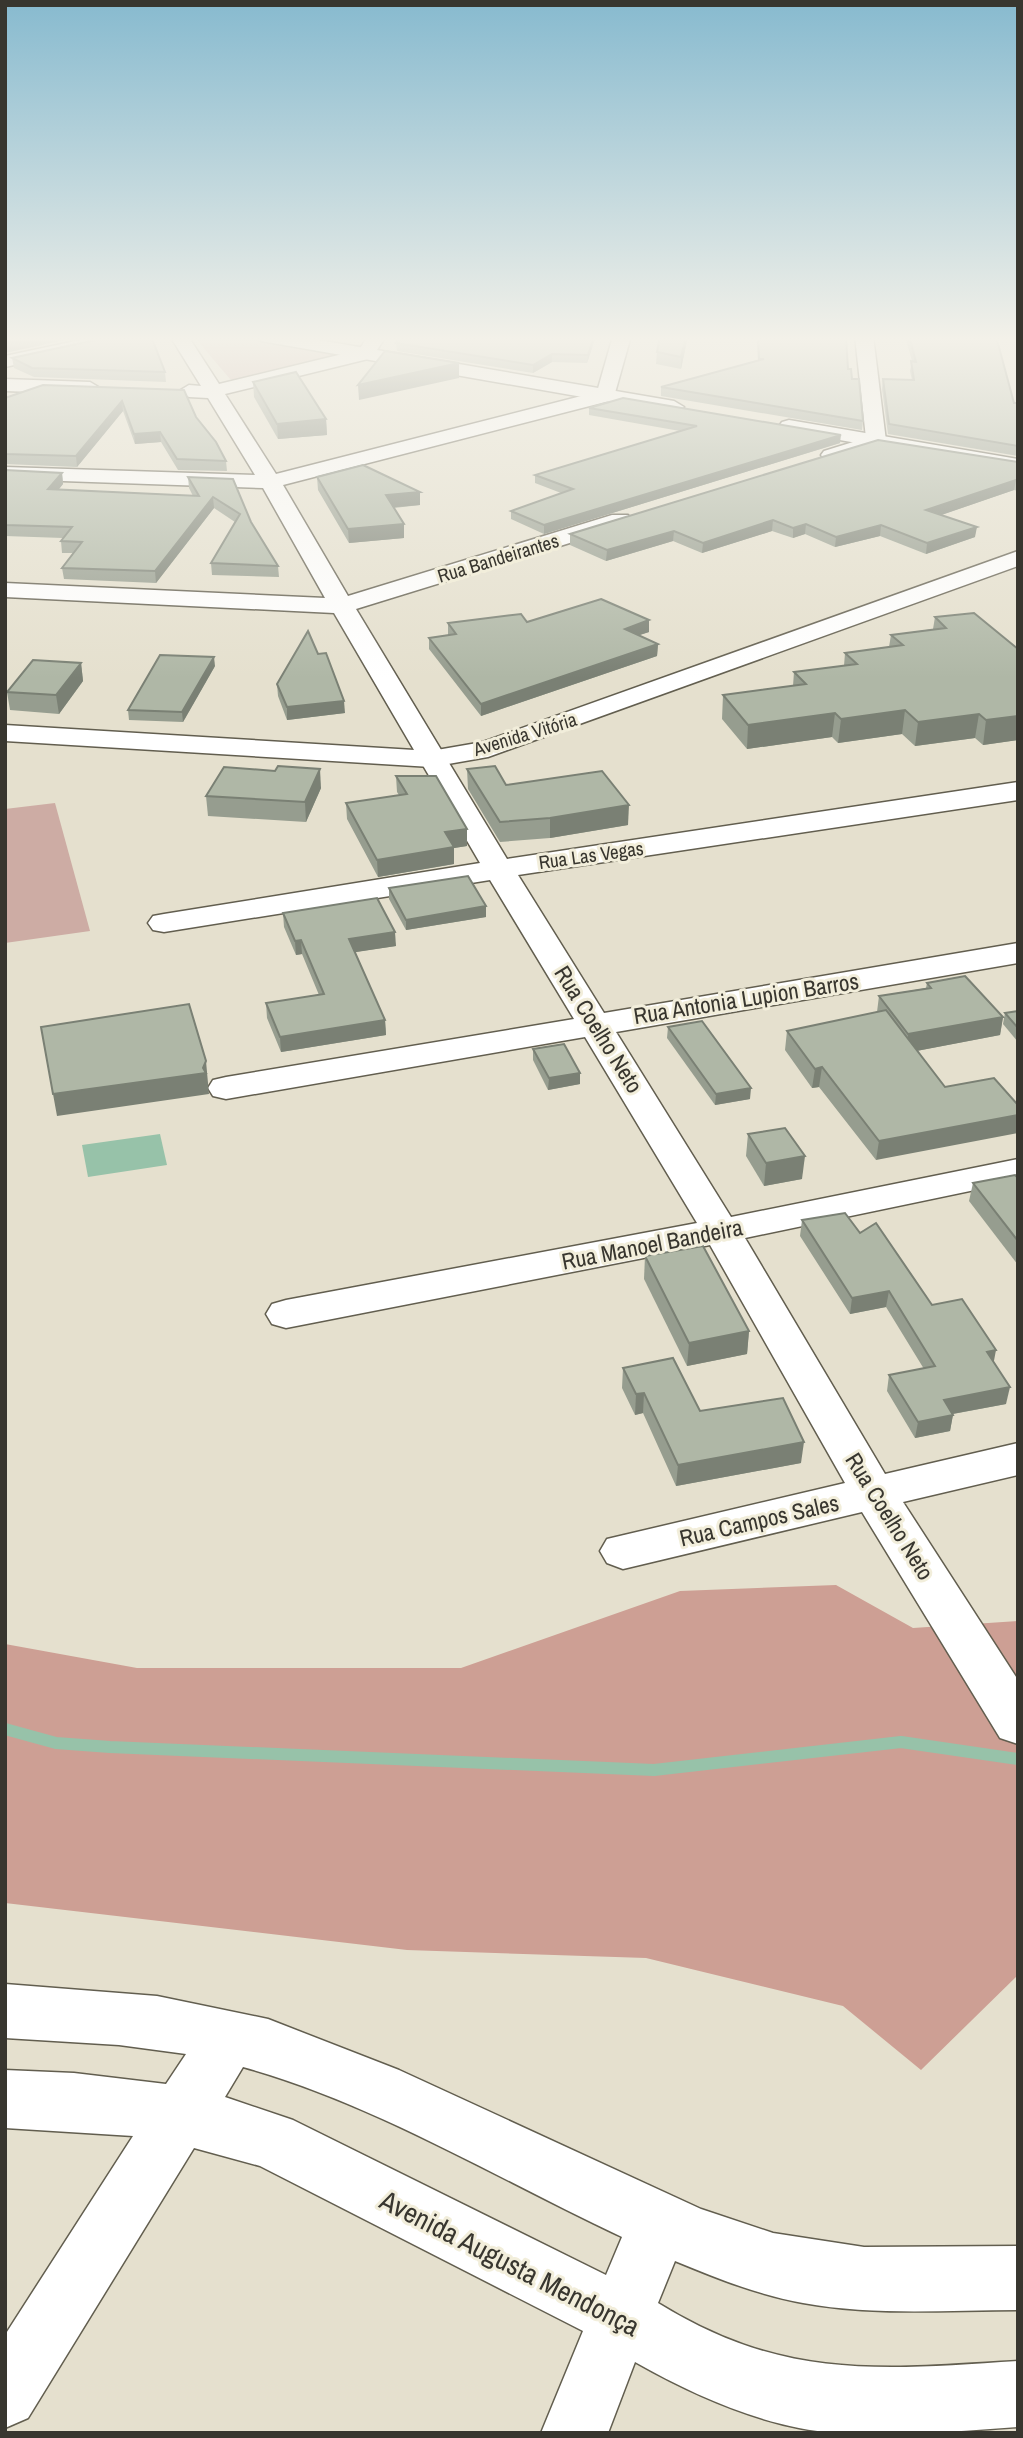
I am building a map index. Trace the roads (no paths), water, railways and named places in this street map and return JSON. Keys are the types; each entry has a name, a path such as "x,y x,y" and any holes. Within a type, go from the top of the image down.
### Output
{"street":[{"name":"Rua Coelho Neto","path":"249,450 431,759 596,1023 721,1231 874,1493 1014,1716"},
{"path":"5,473 270,482 396,450"},
{"path":"810,462 848,450"},
{"path":"928,450 1018,465"},
{"name":"Rua Bandeirantes","path":"5,590 342,606 636,515"},
{"name":"Avenida Vitória","path":"5,733 431,759 488,748 524,737 1018,558"},
{"name":"Rua Las Vegas","path":"164,923 499,869 1018,791"},
{"name":"Rua Antonia Lupion Barros","path":"226,1088 1018,953"},
{"name":"Rua Manoel Bandeira","path":"286,1314 721,1231 1018,1170"},
{"name":"Rua Campos Sales","path":"623,1551 1018,1459"},
{"path":"5,2011 162,2022 230,2036 302,2058 371,2087 659,2222 740,2254 816,2274 1018,2278"},
{"path":"5,2395 230,2036"},
{"name":"Avenida Augusta Mendonça","path":"5,2099 117,2103 221,2123 272,2141 621,2316 660,2342 704,2364 750,2382 813,2397 877,2402 1018,2394"},
{"path":"574,2433 659,2222"}],"waterway":[{"path":"5,1729 56,1743 110,1747 654,1770 901,1742 1018,1759"}]}
